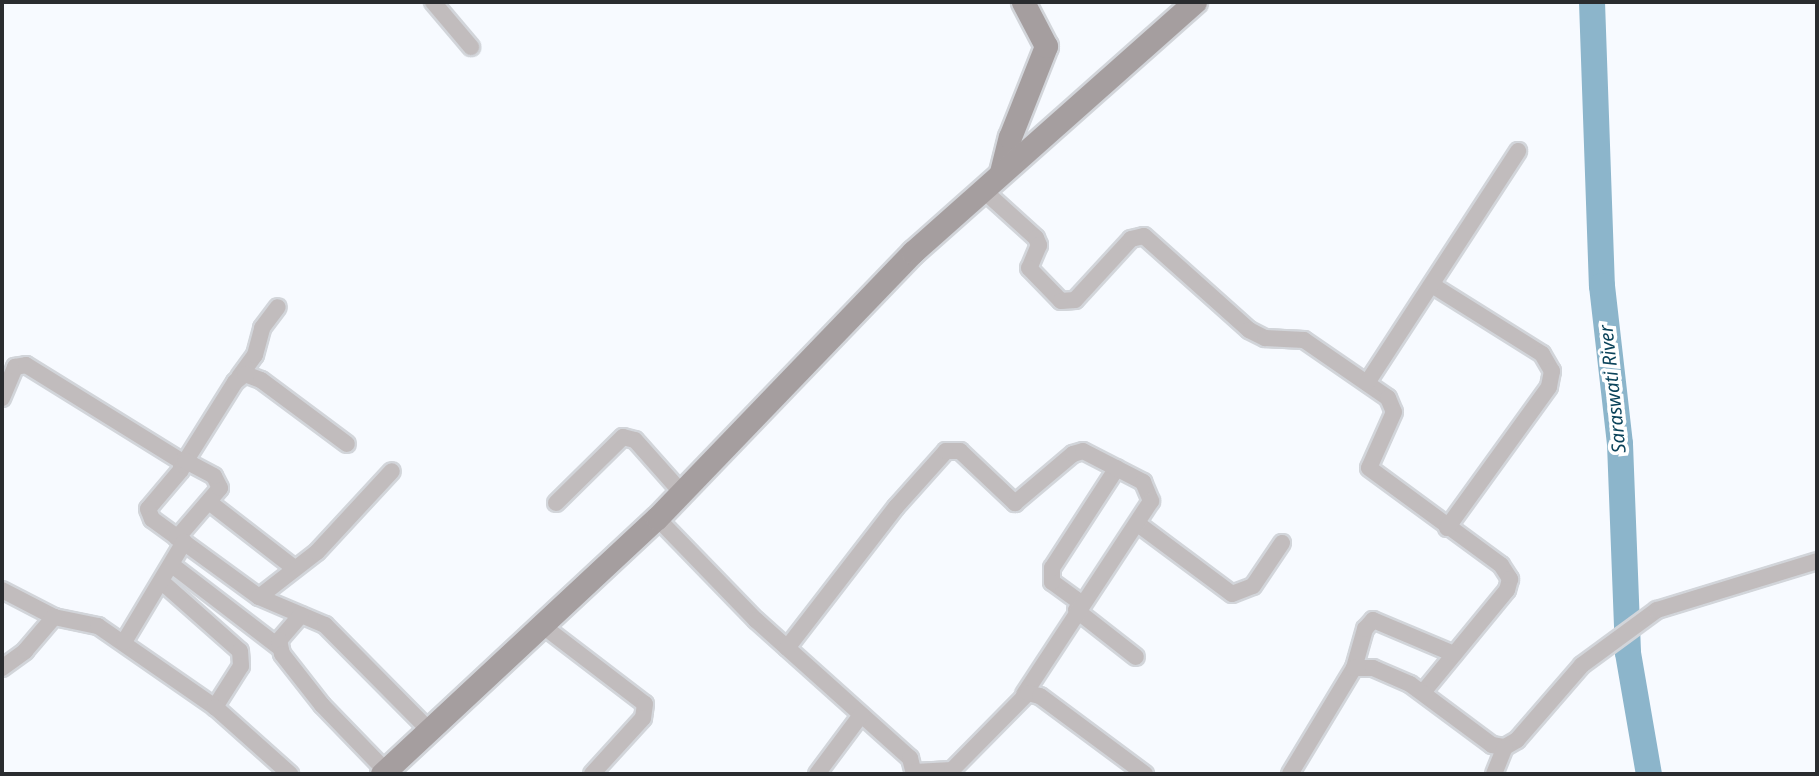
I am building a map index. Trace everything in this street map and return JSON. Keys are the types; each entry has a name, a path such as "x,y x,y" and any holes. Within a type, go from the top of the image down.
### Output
{"street":[{"path":"433,2 471,47"},
{"path":"1001,172 1010,137 1046,46 1023,2"},
{"path":"172,565 279,647 322,705 384,772 657,518 913,252 1195,2"},
{"path":"1367,383 1518,151"},
{"path":"982,189 1036,238 1039,245 1029,268 1066,303 1076,300 1131,239 1144,236 1249,330 1265,338 1304,340 1388,397 1394,412 1371,456 1369,468 1447,528 1501,565 1510,579 1507,590 1424,691"},
{"path":"1432,285 1542,354 1552,371 1549,387 1447,528"},
{"path":"278,307 262,328 255,355 184,463 148,509 152,519 259,597 301,615 335,634 429,730"},
{"path":"2,397 15,367 26,365 220,483 181,540 172,565 124,642"},
{"path":"239,377 252,375 261,380 347,444"},
{"path":"556,503 623,437 635,440 682,493"},
{"path":"657,518 787,648 911,758 915,773 952,770 1024,694 1078,607 1138,524 1152,495 1143,482 1090,453 1077,452 1015,503 960,451 950,448 896,507 787,648"},
{"path":"1116,468 1052,568 1052,582 1136,657"},
{"path":"259,597 317,552 392,471"},
{"path":"209,502 294,568"},
{"path":"1138,524 1232,594 1253,586 1282,543"},
{"path":"1494,774 1505,747 1517,740 1599,651 1657,610 1817,561"},
{"path":"162,582 240,651 241,666 215,707"},
{"path":"2,590 54,617 93,623 124,642 215,707 290,774"},
{"path":"279,647 279,640 301,615"},
{"path":"2,668 25,651 54,617"},
{"path":"1290,774 1354,668 1365,629 1373,620 1454,654"},
{"path":"542,625 645,704 643,718 592,774"},
{"path":"1354,668 1373,668 1424,691 1492,745 1505,747"},
{"path":"1024,694 1040,696 1134,771"},
{"path":"817,774 862,715"}],"waterway":[{"name":"Saraswati River","path":"1592,2 1602,286 1620,444 1628,653 1649,774"}]}
